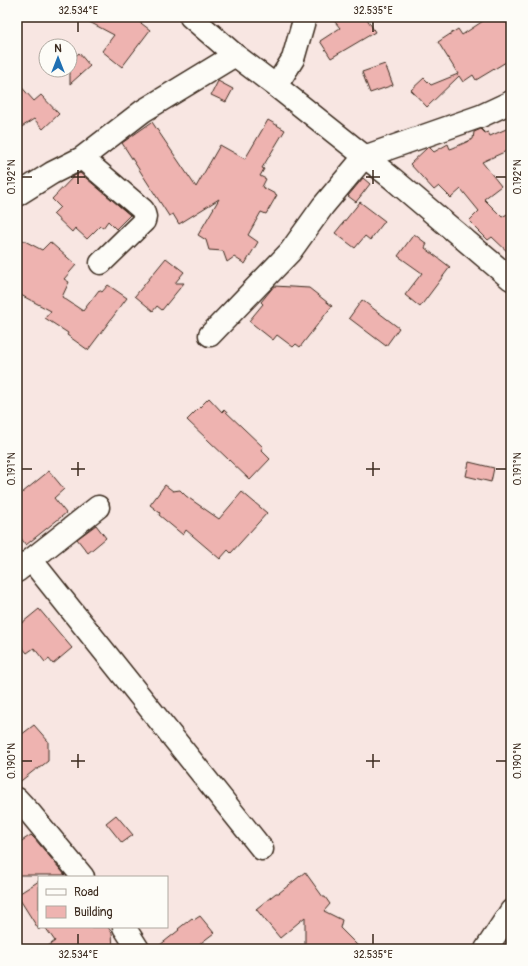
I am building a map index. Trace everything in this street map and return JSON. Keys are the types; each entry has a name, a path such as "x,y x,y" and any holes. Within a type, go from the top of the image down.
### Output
{"street":[{"path":"191,17 235,55 399,184 511,279"},
{"path":"276,86 293,59 305,17"},
{"path":"17,196 52,173 82,158 143,111 235,55"},
{"path":"210,334 290,252 323,206 364,157 481,116 511,102"},
{"path":"82,158 142,210 145,217 144,221 101,263"},
{"path":"98,508 24,566 262,849"},
{"path":"17,799 30,812 82,876"},
{"path":"486,949 511,911"},
{"path":"125,928 138,949"}],"building":[{"path":"80,17 133,17 150,30 122,67 102,51 114,35"},
{"path":"331,17 366,17 375,32 331,58 320,41 340,28"},
{"path":"489,17 503,17 511,29 511,59 476,80 473,75 463,82 459,76 427,107 411,90 424,78 431,85 458,74 438,42 458,29 462,35"},
{"path":"79,53 90,66 78,77"},
{"path":"385,64 393,85 370,93 362,72"},
{"path":"70,78 77,78 70,84"},
{"path":"218,81 233,89 226,102 211,95"},
{"path":"17,82 34,101 41,95 59,114 43,129 34,119 17,130"},
{"path":"268,120 285,130 262,168 264,169 260,176 266,179 262,187 277,195 266,214 261,212 248,235 258,242 245,264 234,257 227,262 223,251 209,250 206,240 198,235 219,199 179,224 173,214 169,216 122,143 152,122 196,187 220,145 245,159"},
{"path":"511,127 511,149 482,162 501,186 484,199 502,217 511,212 511,255 492,237 488,240 469,221 479,211 461,189 451,198 439,186 434,190 410,164 429,147 434,152 448,144 450,149 473,139 474,132 481,129 485,133 488,132 490,136"},
{"path":"80,173 130,215 116,229 108,221 103,228 100,226 87,239 75,228 72,232 53,214 60,207 52,199 74,176"},
{"path":"363,178 370,184 356,202 348,196"},
{"path":"360,202 385,221 370,240 365,236 355,248 335,233"},
{"path":"414,234 427,244 425,248 450,267 420,307 405,295 422,273 398,256"},
{"path":"17,237 42,250 50,242 76,265 64,279 69,282 62,297 83,311 99,290 102,292 108,285 127,298 88,350 67,335 68,333 45,318 51,311 17,293"},
{"path":"166,258 184,272 175,283 184,283 162,310 157,306 153,311 135,296"},
{"path":"274,286 309,288 332,306 300,347 296,344 293,347 277,335 273,340 249,321 263,304 261,302"},
{"path":"362,300 399,328 386,346 349,318"},
{"path":"209,398 222,412 224,410 263,447 261,450 270,459 250,480 187,420"},
{"path":"469,462 494,468 491,482 466,476"},
{"path":"49,471 64,489 54,498 66,513 26,545 17,533 17,497"},
{"path":"165,485 173,491 180,490 186,496 219,519 242,492 267,513 231,553 228,550 220,559 186,530 183,535 159,515 160,513 150,505"},
{"path":"96,525 106,538 88,553 77,539"},
{"path":"39,609 72,648 53,664 49,659 45,662 34,648 27,653 17,641 17,627"},
{"path":"34,725 48,741 48,761 17,784 17,738"},
{"path":"116,815 133,835 122,843 106,823"},
{"path":"31,835 65,875 17,875 17,844"},
{"path":"305,872 323,897 325,897 330,904 324,911 342,920 340,928 361,949 305,949 305,917 280,938 256,909"},
{"path":"38,882 39,930 17,895"},
{"path":"200,916 214,933 193,949 155,949 192,918 194,920"},
{"path":"46,928 109,928 112,933 113,949 44,949 55,941"}]}
